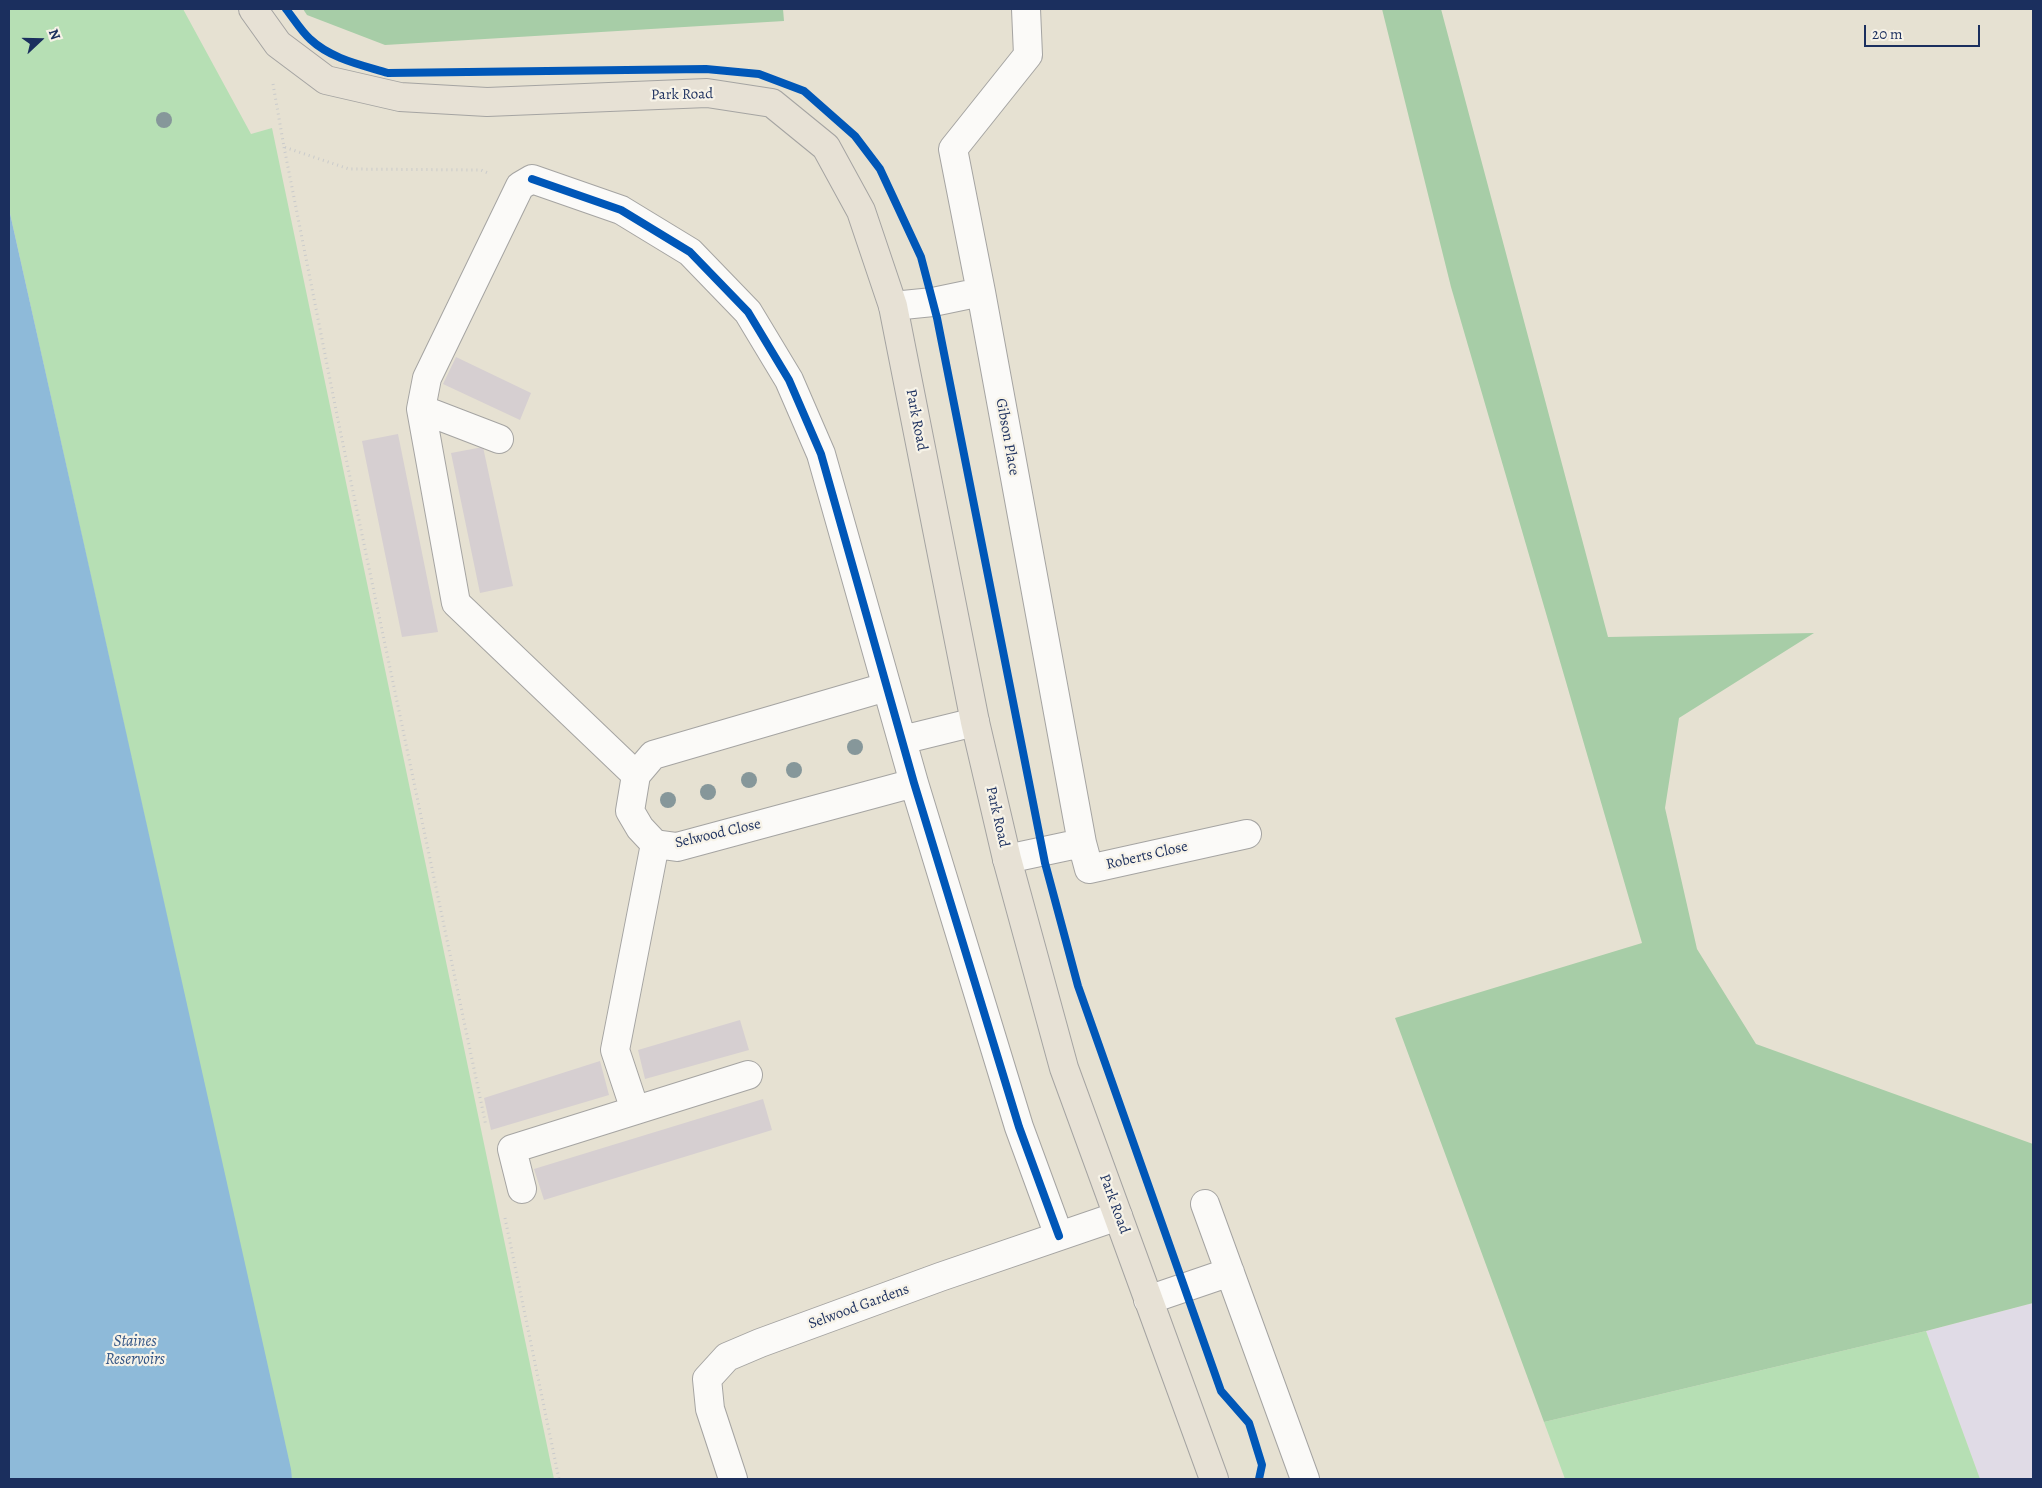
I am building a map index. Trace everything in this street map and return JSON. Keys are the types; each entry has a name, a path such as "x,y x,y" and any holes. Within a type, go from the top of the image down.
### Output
{"main road":[{"name":"Park Road","path":"253,9 278,44 326,80 400,97 487,102 707,93 772,103 826,147 861,212 893,306 975,722 1007,860 1064,1068 1212,1479"}],"street":[{"name":"Gibson Place","path":"1026,9 1028,55 953,149 1082,844"},
{"path":"886,687 653,755 636,775 456,603 421,409 426,378 526,182 621,210 690,252 748,312 789,380 821,454 914,783 1019,1127 1059,1236"},
{"path":"893,306 933,302 981,292"},
{"path":"421,409 499,439"},
{"path":"902,740 975,722"},
{"name":"Selwood Close","path":"636,775 630,811 640,828 654,844 677,847 914,783"},
{"name":"Roberts Close","path":"1082,844 1089,869 1247,834"},
{"path":"635,1110 615,1050 654,844"},
{"path":"1007,860 1082,844"},
{"path":"522,1189 512,1149 748,1075"},
{"path":"1205,1204 1305,1479"},
{"name":"Selwood Gardens","path":"733,1479 710,1409 707,1380 727,1357 922,1283 1118,1216"},
{"path":"1148,1300 1230,1272"}],"path":[{"path":"278,44 270,70 284,147 342,440 488,1134"},
{"path":"284,147 349,169 481,170 526,182"},
{"path":"504,1211 559,1479"}],"shaded area":[{"path":"2033,1303 2033,1479 1980,1479 1926,1331"}],"green space":[{"path":"9,9 183,9 251,134 272,128 554,1479 292,1479 9,209"},
{"path":"303,9 783,9 784,21 385,45 307,15"},
{"path":"1382,9 1441,9 1608,637 1814,633 1679,718 1665,808 1697,949 1756,1044 2033,1144 2033,1303 1926,1331 1544,1422 1395,1018 1642,943 1451,287"},
{"path":"1926,1331 1980,1479 1565,1479 1544,1422"}],"water":[{"name":"Staines Reservoirs","path":"9,209 291,1469 292,1479 9,1479"}],"building":[{"path":"456,357 531,393 520,420 443,384"},
{"path":"398,434 438,632 402,637 362,441"},
{"path":"483,447 513,586 480,593 451,453"},
{"path":"740,1020 749,1050 645,1079 638,1050"},
{"path":"600,1061 609,1095 491,1130 484,1098"},
{"path":"763,1099 772,1130 544,1200 534,1169"}],"cycle path":[{"path":"286,9 307,36 327,52 388,73 706,69 759,74 804,91 855,136 880,169 921,257 937,318 1045,863 1078,986 1221,1391 1249,1423 1262,1465 1259,1479"},
{"path":"532,179 621,210 690,252 748,312 789,380 821,454 914,783 1019,1127 1059,1236"}]}
